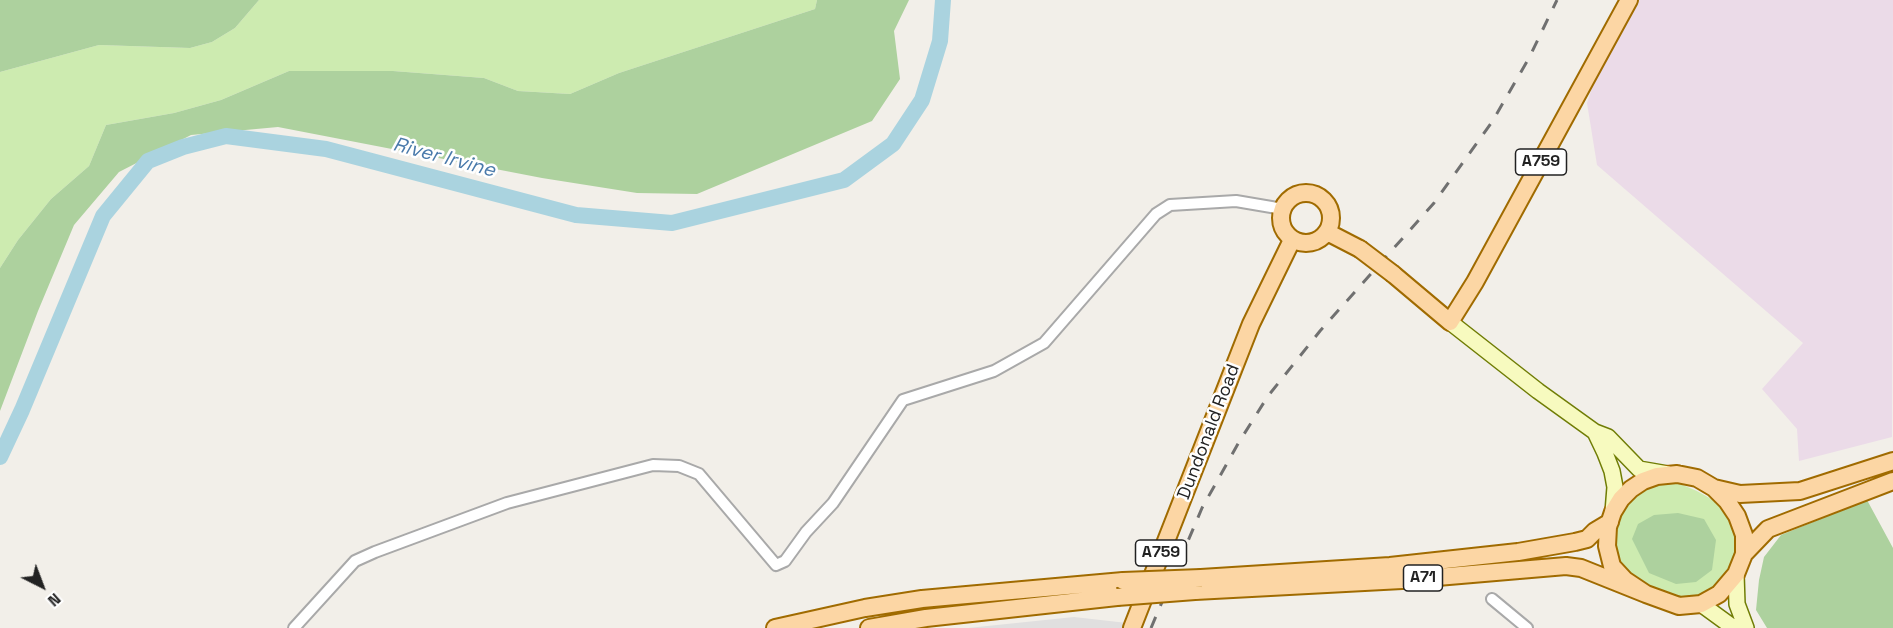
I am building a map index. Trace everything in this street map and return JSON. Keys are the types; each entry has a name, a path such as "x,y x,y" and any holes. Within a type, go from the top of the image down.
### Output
{"main road":[{"name":"A759","path":"1450,322 1475,282 1629,0"},
{"path":"1306,193 1314,195 1328,206 1331,217 1327,232 1322,238 1312,243 1304,244 1292,240 1282,226 1282,209 1288,200 1296,195 1306,193"},
{"path":"1327,232 1360,249 1538,391 1595,432 1608,437 1640,469 1672,474"},
{"name":"Dundonald Road","path":"1132,628 1251,324 1292,240"},
{"path":"1595,432 1612,471 1614,487 1612,517"},
{"name":"A71","path":"1714,488 1740,494 1800,491 1893,460"},
{"name":"A71","path":"775,628 865,608 922,599 1198,585 1402,580 1550,566 1581,568 1646,594 1679,606 1701,604 1719,594 1736,574 1744,554 1744,535 1737,516 1727,501 1714,488 1697,478 1672,474 1643,481 1621,499 1612,517 1607,546 1612,566 1625,580 1646,594"},
{"name":"A71","path":"1744,554 1768,530 1893,481"},
{"name":"A71","path":"1198,585 1518,552 1587,538 1612,517"},
{"path":"1736,574 1737,604 1746,628"},
{"name":"A71","path":"870,628 1120,589"},
{"path":"1701,604 1734,628"}],"street":[{"path":"294,628 356,561 375,552 507,503 653,465 679,465 699,474 776,565 785,561 806,532 833,503 903,400 994,371 1044,343 1156,214 1170,205 1236,201 1282,209"},
{"path":"1492,599 1527,628"}],"shaded area":[{"path":"1637,0 1893,0 1892,437 1799,461 1797,429 1762,389 1803,343 1597,165 1587,103 1597,73"},
{"path":"1074,617 1127,623 1125,628 968,628"}],"green space":[{"path":"0,0 259,0 235,28 212,42 190,48 99,45 0,72"},
{"path":"259,0 817,0 815,9 619,73 570,94 518,91 484,78 393,71 289,71 221,100 174,113 106,125 89,166 51,199 18,240 0,268 0,72 99,45 190,48 212,42 235,28"},
{"path":"817,0 909,0 894,31 900,79 872,121 697,194 637,193 542,178 278,127 191,135 119,172 74,225 0,411 0,268 18,240 51,199 89,166 106,125 174,113 221,100 289,71 393,71 484,78 518,91 570,94 619,73 815,9"},
{"path":"1678,483 1729,509 1739,543 1734,568 1719,589 1684,599 1651,590 1623,574 1613,545 1618,519 1629,500 1653,485"},
{"path":"1867,500 1893,548 1893,628 1767,628 1756,610 1759,580 1764,557 1781,535"},
{"path":"1678,513 1704,519 1716,540 1712,570 1696,582 1676,584 1649,573 1632,539 1638,524 1654,515"}],"waterway":[{"name":"River Irvine","path":"0,457 103,216 148,161 183,147 226,136 326,149 576,215 672,223 844,180 893,144 922,100 940,41 943,0"}],"railway":[{"path":"1151,628 1202,508 1268,396 1320,331 1434,203 1492,122 1529,58 1557,0"}]}
